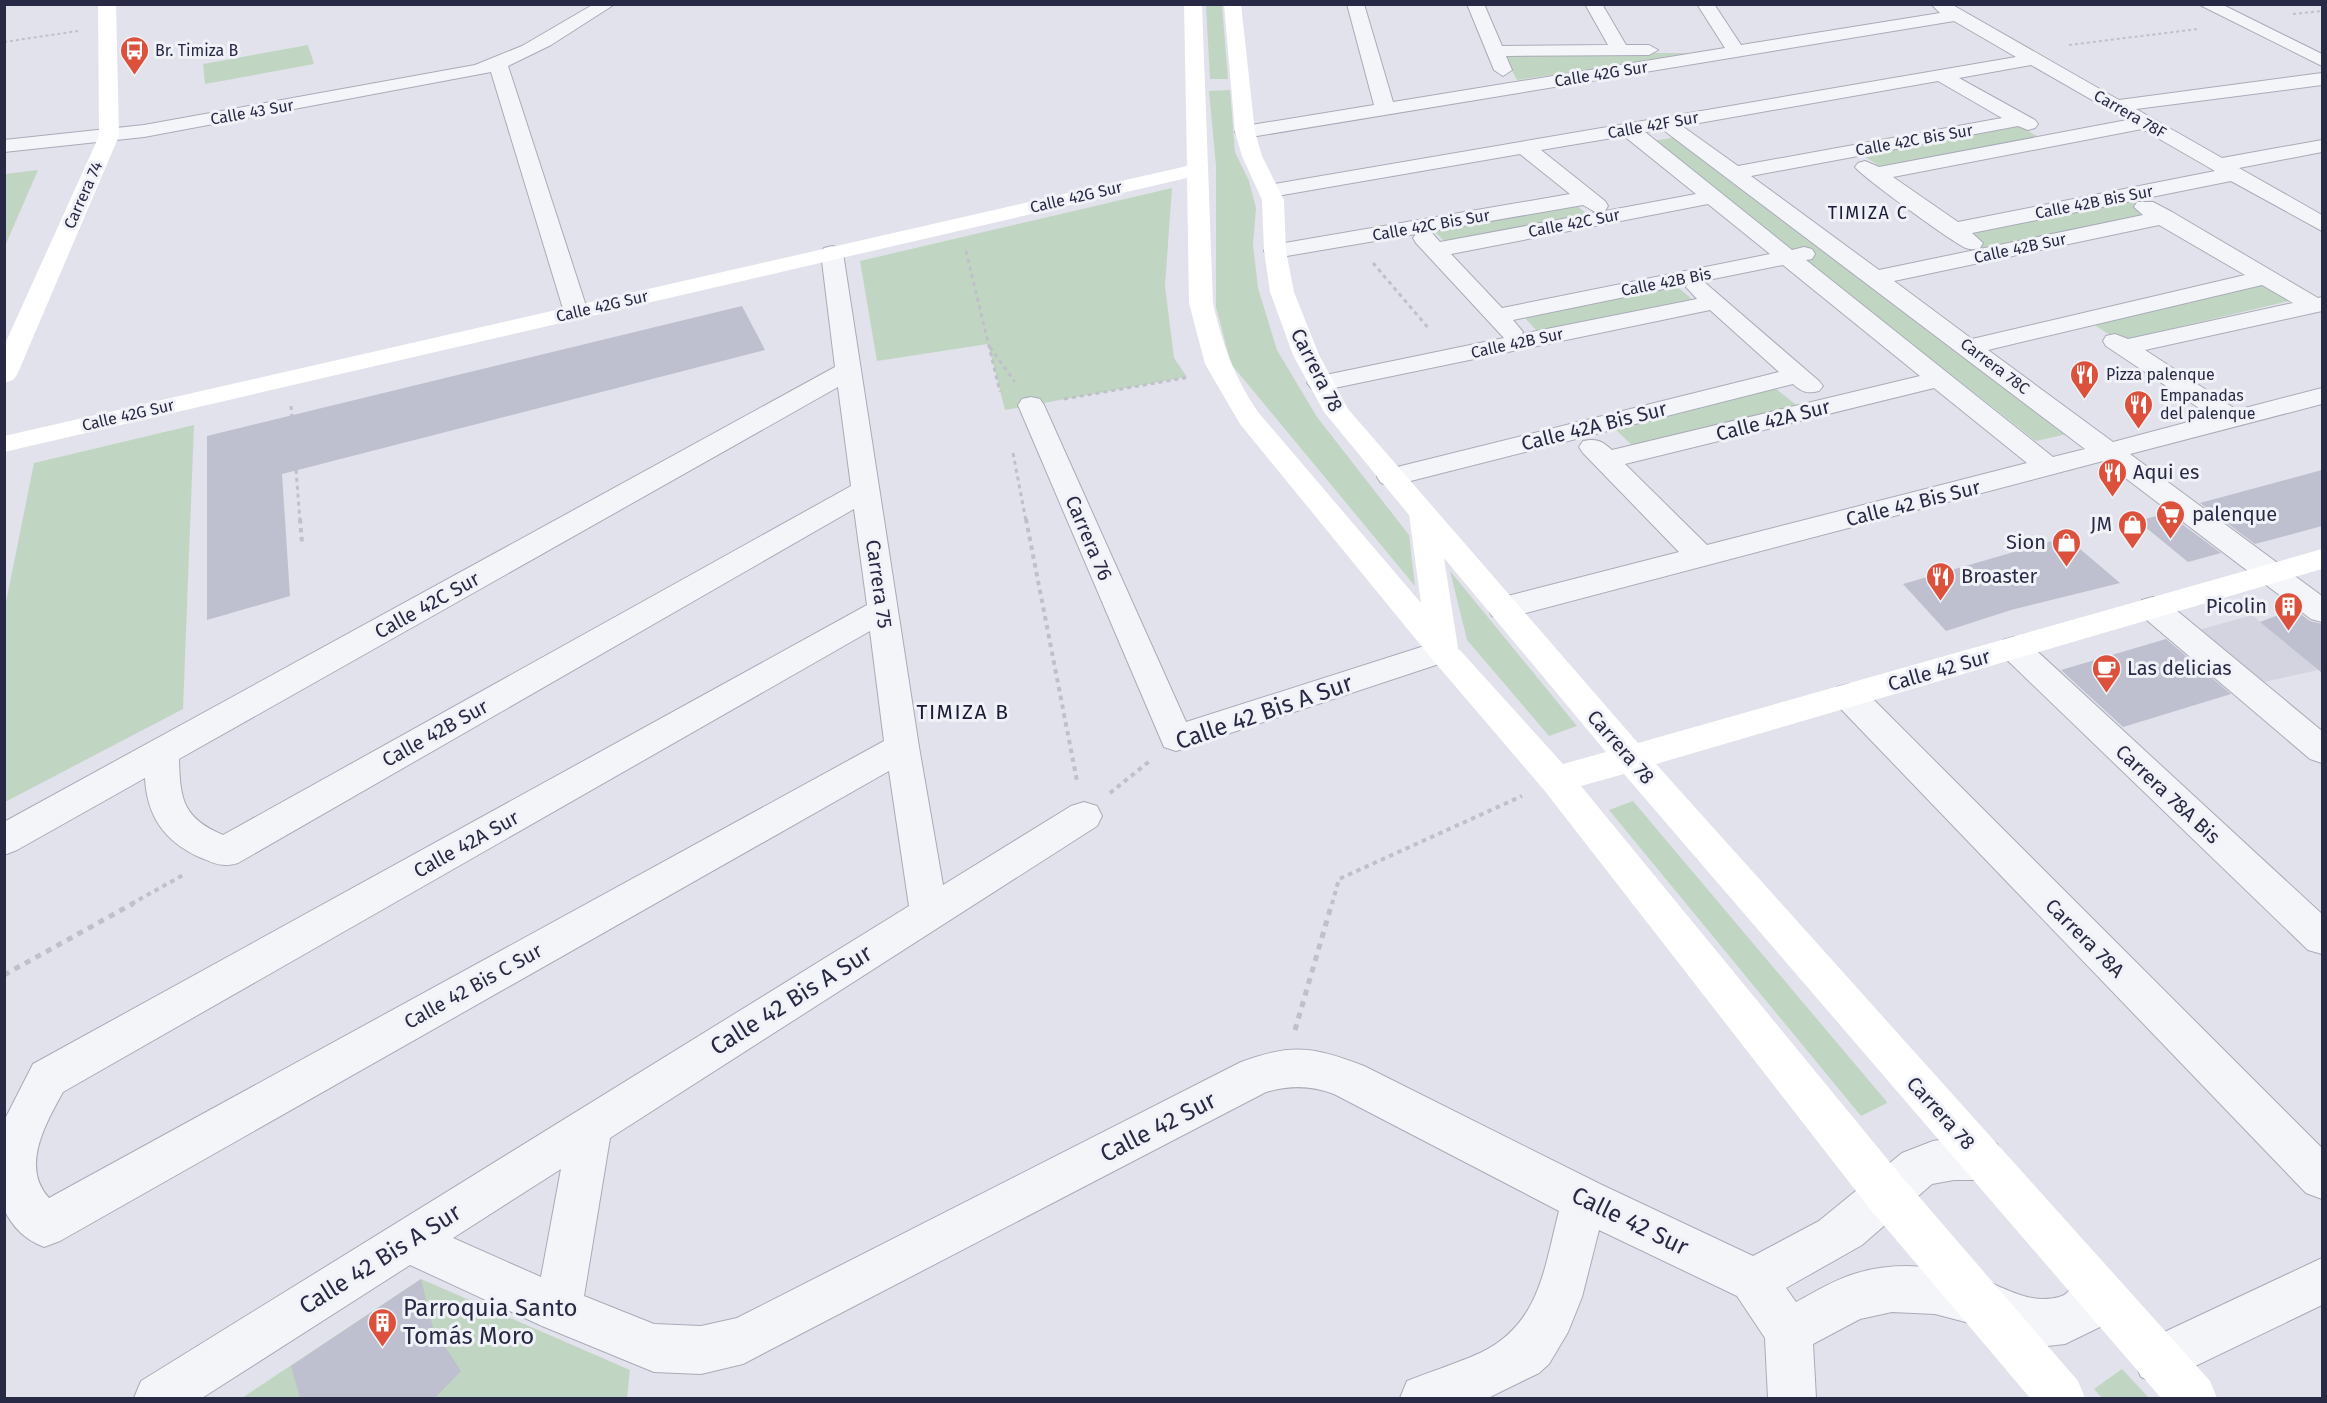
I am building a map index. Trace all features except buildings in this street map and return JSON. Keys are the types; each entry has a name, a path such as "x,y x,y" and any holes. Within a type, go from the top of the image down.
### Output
{"street":[{"name":"Carrera 74","path":"4,375 109,135 106,4"},
{"name":"Calle 43 Sur","path":"4,146 109,135 448,76 498,64 529,50 607,4"},
{"path":"1193,4 1201,303 1208,339 1219,372 1250,418 1443,651 1556,780 1886,1193 2061,1398"},
{"name":"Carrera 78","path":"1232,4 1245,132 1252,156 1271,191 1275,251 1282,292 1320,383 1337,412 1631,759 2193,1398"},
{"path":"1355,4 1385,109"},
{"path":"1475,4 1511,88"},
{"path":"1593,4 1620,50"},
{"path":"1705,4 1736,50"},
{"name":"Calle 42G Sur","path":"1245,132 1736,50 1974,4"},
{"path":"2206,4 2322,61"},
{"name":"Carrera 78F","path":"1947,9 2322,224"},
{"path":"1495,51 1736,50"},
{"name":"Calle 42F Sur","path":"1271,191 1940,75 2027,55"},
{"path":"498,64 576,312"},
{"path":"1940,75 2058,141"},
{"path":"2116,106 2322,79"},
{"path":"1196,85 1240,85"},
{"name":"Calle 42C Bis Sur","path":"1735,173 2021,120"},
{"name":"Carrera 78C","path":"1666,123 2322,611"},
{"path":"1875,174 2145,123"},
{"path":"1628,129 2050,468"},
{"name":"Calle 42B Bis Sur","path":"1953,230 2125,196 2322,146"},
{"path":"1524,147 1610,216"},
{"path":"1845,153 1988,255"},
{"name":"Calle 42G Sur","path":"4,444 1199,169"},
{"path":"2125,196 2318,305"},
{"name":"Calle 42C Sur","path":"1435,250 1713,197"},
{"name":"Calle 42C Bis Sur","path":"1275,251 1587,198"},
{"name":"Calle 42B Sur","path":"1876,278 2164,217"},
{"path":"1414,228 1520,342"},
{"name":"Calle 42B Bis","path":"1497,316 1836,248"},
{"name":"Carrera 75","path":"832,253 902,747 929,913"},
{"path":"1969,347 2266,277"},
{"path":"1688,278 1832,405"},
{"name":"Calle 42B Sur","path":"1320,383 1715,302"},
{"path":"2125,347 2318,305"},
{"path":"2084,320 2234,420"},
{"name":"Calle 42C Sur","path":"4,840 849,370"},
{"name":"Calle 42A Bis Sur","path":"1390,477 1798,375"},
{"name":"Calle 42A Sur","path":"1606,460 1939,379"},
{"name":"Calle 42 Bis Sur","path":"1503,608 2322,396"},
{"name":"Carrera 76","path":"1018,408 1176,738"},
{"path":"1577,430 1701,557"},
{"name":"Calle 42B Sur","path":"225,852 866,490"},
{"path":"1423,514 1443,651"},
{"name":"Calle 42 Sur","path":"1556,780 2322,559"},
{"path":"2153,608 2322,750"},
{"name":"Calle 42A Sur","path":"44,1225 23,1199 13,1162 22,1128 48,1078 883,610"},
{"name":"Carrera 78A Bis","path":"2014,648 2322,938"},
{"name":"Calle 42 Bis A Sur","path":"1176,738 1443,651"},
{"name":"Carrera 78A","path":"1849,696 2322,1178"},
{"name":"Calle 42 Bis C Sur","path":"44,1225 902,747"},
{"path":"162,752 162,795 172,822 195,840 225,852"},
{"name":"Calle 42 Bis A Sur","path":"158,1398 1084,816"},
{"name":"Calle 42 Sur","path":"408,1241 654,1348 701,1350 743,1340 1256,1076 1285,1066 1316,1067 1349,1080 1584,1200 1753,1280"},
{"path":"560,1309 590,1126"},
{"path":"1792,1398 1788,1331 1753,1280 1835,1238 1864,1217 1900,1178 1916,1167 1936,1160 1982,1159"},
{"path":"1424,1398 1491,1372 1531,1347 1546,1326 1560,1289 1584,1200"},
{"path":"2158,1360 2322,1281"},
{"path":"1788,1331 1854,1297 1892,1289 1935,1291 1979,1302 2019,1319 2038,1323 2065,1320 2085,1309 2097,1290"}],"path":[{"path":"2027,55 2245,23"},
{"path":"4,42 107,26"},
{"path":"960,224 989,344 1018,408 1084,816"},
{"path":"1352,238 1452,356"},
{"path":"989,344 1018,408"},
{"path":"1018,408 1219,372"},
{"path":"288,378 302,543"},
{"name":"Calle 42 Bis A Sur","path":"1084,816 1176,738"},
{"path":"1285,1066 1339,879 1556,780"},
{"path":"4,975 225,852"}],"shaded area":[{"path":"2252,615 2318,670 2255,684 2195,631"}],"green space":[{"path":"1206,5 1222,5 1228,79 1210,79"},
{"path":"308,45 314,64 205,84 203,64"},
{"path":"1503,53 1701,53 1517,80"},
{"path":"1230,90 1235,152 1249,181 1256,208 1253,245 1258,288 1277,350 1317,417 1409,535 1415,586 1231,364 1216,307 1216,166 1209,91"},
{"path":"2020,126 2040,138 1881,167 1862,155"},
{"path":"1677,137 2067,434 2036,441 1652,141"},
{"path":"38,170 5,246 5,174"},
{"path":"1172,188 1165,286 1174,358 1187,377 1005,410 988,344 877,361 860,261"},
{"path":"2131,201 2155,215 1985,250 1963,235"},
{"path":"1573,202 1589,216 1446,243 1432,229"},
{"path":"2270,283 2298,299 2119,341 2093,324"},
{"path":"1674,284 1693,300 1539,333 1522,315"},
{"path":"1775,388 1799,407 1636,449 1614,428"},
{"path":"194,425 183,709 5,802 5,607 34,463"},
{"path":"1450,571 1577,726 1549,736 1467,640"},
{"path":"1633,801 1887,1103 1861,1116 1609,810"},
{"path":"421,1279 630,1370 627,1398 242,1398"},
{"path":"2122,1369 2149,1398 2102,1398 2094,1389"}],"place":[{"name":"Br. Timiza B","path":"134,76"},
{"name":"Pizza palenque","path":"2085,400"},
{"name":"Empanadas del palenque","path":"2139,430"},
{"name":"Aqui es","path":"2112,498"},
{"name":"palenque","path":"2171,540"},
{"name":"JM","path":"2133,550"},
{"name":"Sion","path":"2067,568"},
{"name":"Broaster","path":"1940,602"},
{"name":"Picolin","path":"2288,632"},
{"name":"Las delicias","path":"2106,694"},
{"name":"Parroquia Santo Tomás Moro","path":"382,1348"}],"district":[{"name":"TIMIZA C","path":"1868,213"},
{"name":"TIMIZA B","path":"963,712"}]}
